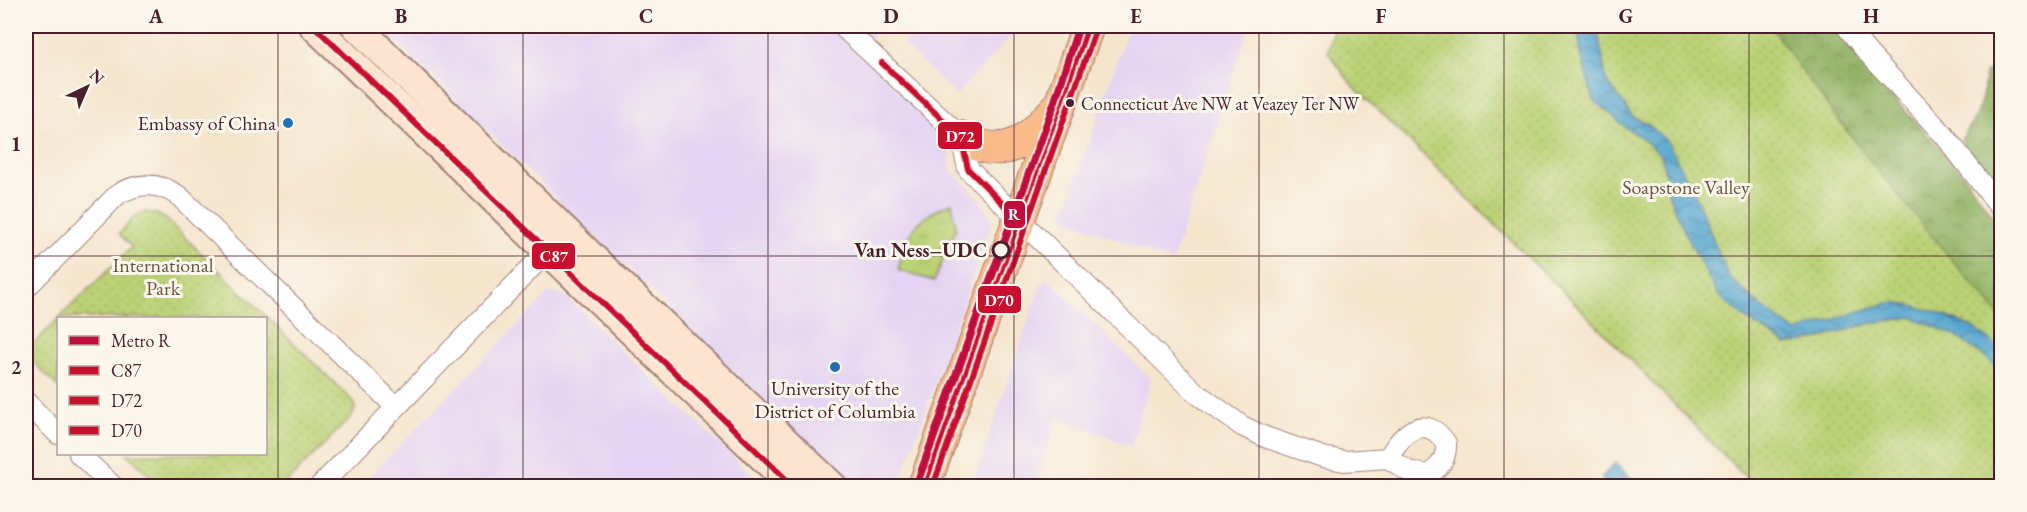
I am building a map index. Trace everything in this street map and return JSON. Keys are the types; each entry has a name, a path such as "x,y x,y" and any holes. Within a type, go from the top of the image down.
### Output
{"main road":[{"path":"314,26 832,486"},
{"path":"356,26 556,241 793,486"},
{"path":"924,486 1088,26"},
{"path":"961,137 986,149 1012,146 1029,136 1060,105"}],"street":[{"path":"1846,26 1944,135 2001,210"},
{"path":"845,29 961,137 968,169 1196,393 1242,426 1323,457 1344,461 1388,458"},
{"path":"26,288 117,195 129,188 140,186 169,189 179,196 396,407"},
{"path":"320,486 556,241"},
{"path":"26,402 57,433"},
{"path":"81,455 113,486"}],"shaded area":[{"name":"University of the District of Columbia","path":"380,26 876,26 865,57 947,139 951,170 980,200 993,223 899,486 851,486"},
{"path":"919,26 1021,26 956,95 902,44"},
{"path":"1129,26 1249,26 1172,262 1063,217"},
{"path":"1047,278 1151,379 1131,446 1058,417 1035,486 972,486 1040,286"},
{"path":"549,293 564,295 764,486 360,486"}],"green space":[{"name":"Soapstone Valley","path":"1334,26 1771,26 1853,139 2001,317 2001,486 1754,486 1569,297 1352,85 1328,52"},
{"path":"1599,26 1834,26 1862,63 1956,166 2001,224 2001,344"},
{"path":"1997,67 2001,69 2001,195 1961,140 1979,109 1985,73"},
{"path":"952,203 956,229 934,281 898,270 904,246 914,228 930,214"},
{"name":"International Park","path":"145,212 157,214 166,219 267,317 60,317 132,247 119,234 135,216"},
{"name":"International Park","path":"267,317 354,402 355,410 352,416 283,486 161,486 128,455 267,455"},
{"name":"International Park","path":"57,320 57,386 26,355 26,352"}],"water":[{"path":"1578,26 1595,26 1606,80 1632,116 1649,125 1668,142 1696,197 1728,276 1760,305 1796,332 1895,302 1934,311 1974,328 2001,350 2001,373 1988,359 1954,335 1912,317 1867,324 1818,339 1787,345 1748,320 1718,295 1685,233 1669,196 1662,157 1593,99 1580,50"},
{"path":"1615,463 1637,486 1610,486 1601,478"}],"metro line":[{"name":"R","path":"916,486 1055,101 1079,26"}],"transit line":[{"name":"C87","path":"314,26 793,486"},
{"name":"D72","path":"924,486 1088,26"},
{"name":"D70","path":"933,486 1096,29"},
{"name":"D72","path":"882,63 961,137 968,169 1019,220"}],"place":[{"name":"Connecticut Ave NW at Veazey Ter NW","path":"1070,103"},
{"name":"Embassy of China","path":"288,123"},
{"name":"Van Ness–UDC","path":"1001,250"},
{"name":"University of the District of Columbia","path":"835,367"}]}
